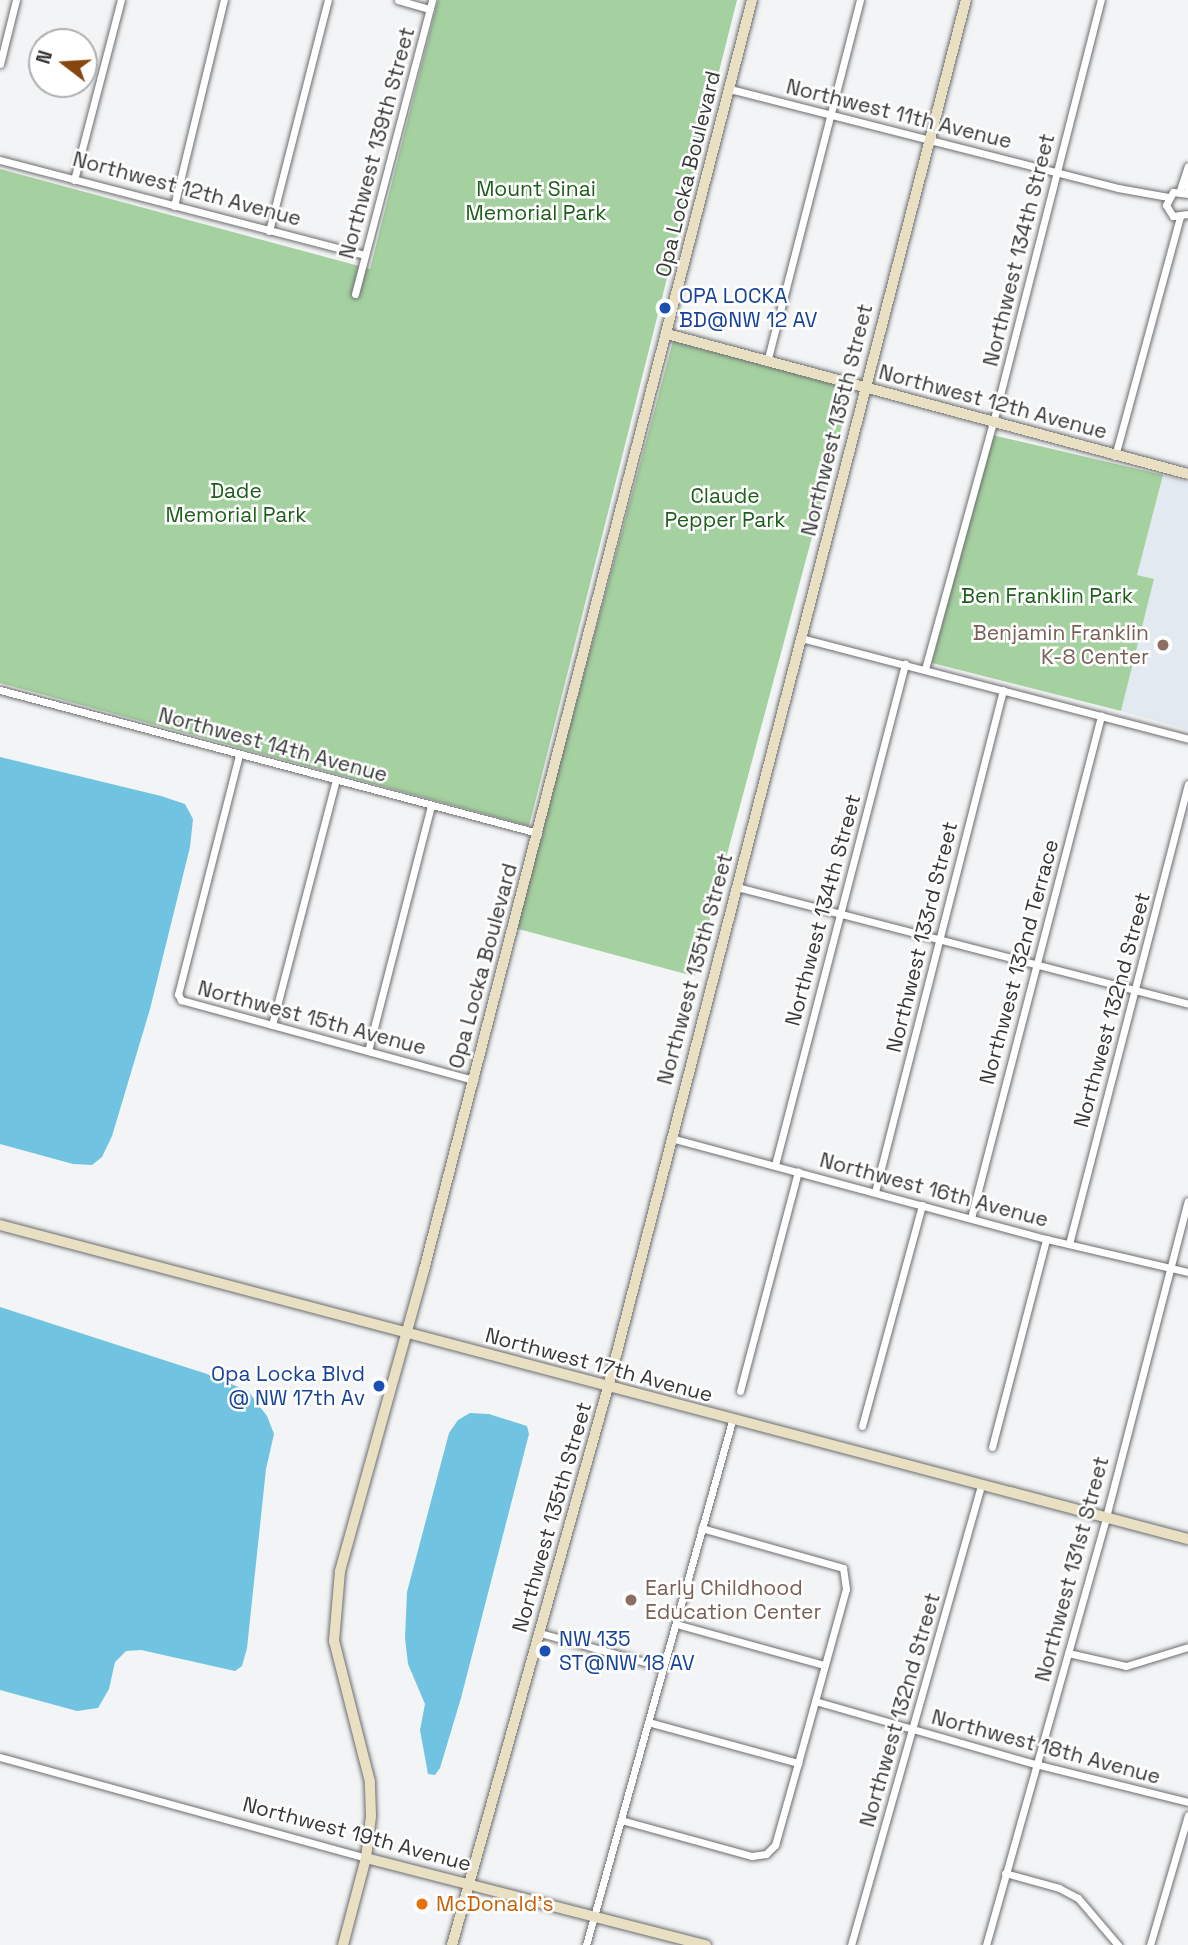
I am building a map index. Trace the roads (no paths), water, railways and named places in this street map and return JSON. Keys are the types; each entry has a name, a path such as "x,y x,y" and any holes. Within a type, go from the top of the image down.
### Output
{"main road":[{"name":"Opa Locka Boulevard","path":"343,1945 366,1858 371,1816 370,1782 334,1641 340,1571 474,1080 752,0"},
{"name":"Northwest 135th Street","path":"452,1945 608,1387 966,0"},
{"name":"Northwest 12th Avenue","path":"667,334 1188,474"},
{"name":"Northwest 17th Avenue","path":"0,1226 1188,1539"},
{"name":"Northwest 19th Avenue","path":"366,1858 706,1945"}],"street":[{"path":"0,64 16,0"},
{"path":"74,180 121,0"},
{"path":"174,206 224,0"},
{"path":"269,231 328,0"},
{"path":"398,0 430,9"},
{"name":"Northwest 139th Street","path":"355,294 432,0"},
{"path":"767,362 860,0"},
{"name":"Northwest 134th Street","path":"925,669 1101,0"},
{"name":"Northwest 11th Avenue","path":"730,89 1141,192 1167,201"},
{"name":"Northwest 12th Avenue","path":"0,160 365,256"},
{"path":"1185,192 1188,166"},
{"path":"1115,456 1180,216 1167,201 1185,192 1188,182"},
{"path":"801,638 1188,739"},
{"name":"Northwest 134th Street","path":"775,1165 905,664"},
{"name":"Northwest 133rd Street","path":"874,1192 1003,690"},
{"name":"Northwest 14th Avenue","path":"0,691 538,833"},
{"name":"Northwest 132nd Terrace","path":"971,1218 1101,716"},
{"name":"Northwest 15th Avenue","path":"239,755 178,994 181,1000 474,1080"},
{"path":"272,1025 336,780"},
{"name":"Northwest 132nd Street","path":"1069,1244 1188,784"},
{"path":"368,1051 431,805"},
{"path":"737,887 1188,1004"},
{"name":"Northwest 16th Avenue","path":"671,1138 1046,1239 1188,1272"},
{"path":"740,1391 798,1172"},
{"name":"Northwest 131st Street","path":"986,1945 1106,1517 1188,1201"},
{"path":"862,1426 922,1205"},
{"path":"992,1447 1046,1239"},
{"path":"586,1945 732,1421"},
{"name":"Northwest 132nd Street","path":"851,1945 981,1485"},
{"path":"621,1820 752,1856 766,1854 775,1844 798,1763 846,1589 843,1568 702,1528"},
{"path":"676,1624 824,1665"},
{"path":"540,1633 663,1667"},
{"path":"1068,1653 1126,1666 1188,1647"},
{"name":"Northwest 18th Avenue","path":"815,1701 1035,1764 1188,1802"},
{"path":"648,1722 798,1763"},
{"name":"Northwest 19th Avenue","path":"0,1757 366,1858"},
{"path":"1150,1945 1188,1815"},
{"path":"1005,1873 1059,1888 1078,1898 1118,1945"}],"water":[{"path":"0,757 161,796 185,804 193,819 190,847 150,1009 112,1136 102,1157 92,1165 73,1164 0,1144"},
{"path":"0,1307 207,1374 248,1391 267,1416 274,1434 266,1469 247,1648 242,1666 235,1671 141,1650 126,1651 115,1662 109,1689 98,1708 77,1711 0,1690"},
{"path":"470,1413 489,1414 527,1426 529,1434 461,1698 440,1768 435,1775 428,1774 420,1730 425,1704 408,1664 405,1638 407,1592 449,1433 458,1420"}],"place":[{"name":"OPA LOCKA BD@NW 12 AV","path":"665,308"},
{"name":"Benjamin Franklin K-8 Center","path":"1163,645"},
{"name":"Opa Locka Blvd @ NW 17th Av","path":"379,1386"},
{"name":"Early Childhood Education Center","path":"631,1600"},
{"name":"NW 135 ST@NW 18 AV","path":"545,1651"},
{"name":"McDonald's","path":"422,1904"}],"park label":[{"name":"Mount Sinai Memorial Park","path":"536,201"},
{"name":"Dade Memorial Park","path":"236,503"},
{"name":"Claude Pepper Park","path":"725,508"},
{"name":"Ben Franklin Park","path":"1047,596"}]}
